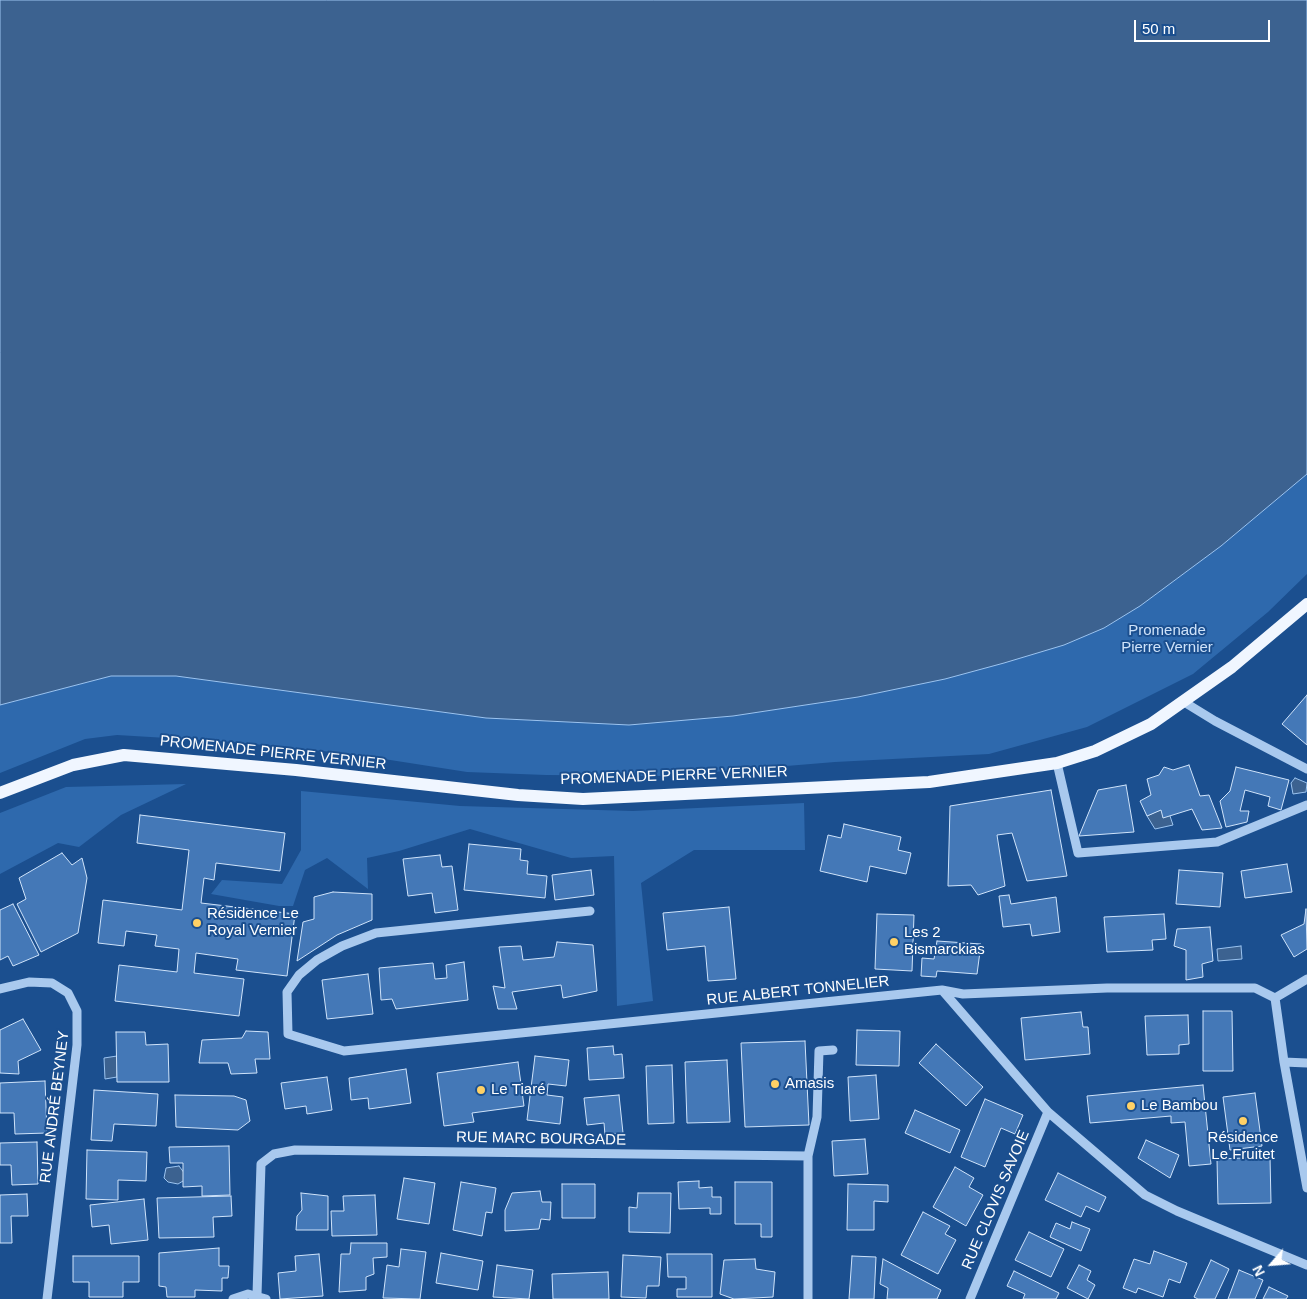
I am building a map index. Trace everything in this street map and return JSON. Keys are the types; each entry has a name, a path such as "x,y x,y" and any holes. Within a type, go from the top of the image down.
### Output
{"main road":[{"name":"PROMENADE PIERRE VERNIER","path":"0,793 73,764 124,755 287,769 518,795 583,798 929,782 1056,763 1094,751 1127,736 1151,724 1232,667 1307,604"}],"street":[{"path":"1184,702 1215,721 1307,769"},
{"path":"1056,763 1078,853 1217,842 1307,805"},
{"name":"RUE ALBERT TONNELIER","path":"590,912 376,933 342,946 317,960 299,975 287,992 288,1034 344,1050 942,990 963,994 1107,988 1255,988 1275,998"},
{"path":"1307,979 1275,998 1284,1062 1307,1188"},
{"name":"RUE ANDRÉ BEYNEY","path":"0,989 30,982 52,983 68,993 77,1010 77,1045 47,1299"},
{"path":"942,990 1048,1112 1146,1196 1177,1211 1307,1265"},
{"path":"808,1299 808,1156 817,1117 819,1051 834,1050"},
{"path":"1284,1062 1307,1063"},
{"name":"RUE CLOVIS SAVOIE","path":"970,1299 1048,1112"},
{"name":"RUE MARC BOURGADE","path":"261,1297 261,1164 274,1154 295,1150 808,1156"},
{"path":"234,1299 248,1294 261,1297"}],"green space":[{"name":"Promenade Pierre Vernier","path":"1307,474 1307,574 1268,612 1193,674 1087,727 989,754 835,762 665,776 546,775 467,772 352,754 234,742 117,735 85,739 0,773 0,705 111,676 176,676 486,718 629,725 733,716 858,697 945,679 1064,645 1104,628 1140,606 1221,546"},
{"path":"186,784 121,815 79,847 58,843 0,874 0,813 66,787"},
{"path":"301,791 460,806 633,811 804,803 805,850 694,850 641,883 653,1001 617,1006 614,856 571,858 470,829 399,851 367,858 368,889 327,858 305,870 293,906 279,906 211,894 222,880 282,884 301,850"}],"shaded area":[{"path":"0,0 1307,0 1307,474 1221,546 1140,606 1104,628 1064,645 1004,663 945,679 858,697 733,716 629,725 486,718 176,676 111,676 0,705"},
{"path":"1295,778 1307,783 1306,792 1293,794 1291,783"},
{"path":"1162,809 1170,816 1173,825 1155,829 1147,816"},
{"path":"1241,946 1242,959 1218,961 1217,949"},
{"path":"117,1056 117,1077 105,1079 104,1058"},
{"path":"179,1166 188,1178 178,1184 168,1182 164,1178 166,1168"}],"building":[{"path":"1307,695 1307,745 1282,724"},
{"path":"1189,765 1200,796 1209,795 1222,828 1202,830 1192,809 1163,818 1161,810 1147,816 1140,801 1151,795 1147,779 1159,775 1164,767 1173,770"},
{"path":"1236,767 1289,780 1281,810 1268,806 1270,797 1245,790 1240,811 1249,811 1247,822 1226,827 1220,801 1230,791"},
{"path":"1126,785 1134,832 1079,836 1098,790"},
{"path":"1051,790 1067,876 1027,881 1012,833 997,835 1005,886 978,895 971,885 948,886 950,806"},
{"name":"Résidence Le Royal Vernier","path":"140,815 285,833 280,871 216,863 214,880 204,878 201,903 295,914 287,976 236,970 238,959 196,953 194,973 244,979 239,1016 115,1001 119,965 177,972 179,949 155,946 157,935 126,931 124,946 98,943 103,900 182,910 189,850 137,843"},
{"path":"844,824 901,837 898,850 911,853 906,874 870,866 867,882 820,871 828,835 841,838"},
{"path":"469,844 521,849 520,860 528,861 527,874 547,876 545,898 464,890"},
{"path":"62,853 72,865 82,858 87,878 78,933 41,952 17,904 26,899 19,878"},
{"path":"440,855 442,867 452,866 458,910 435,913 432,893 408,896 403,859"},
{"path":"1287,864 1292,892 1245,898 1241,871"},
{"path":"591,870 594,895 555,900 552,875"},
{"path":"1179,870 1223,873 1220,907 1176,904"},
{"path":"333,892 372,894 372,920 337,935 297,961 303,922 314,919 314,897"},
{"path":"1009,895 1011,904 1056,897 1060,932 1032,936 1030,924 1003,927 999,896"},
{"path":"13,904 39,955 13,966 8,956 0,960 0,910"},
{"path":"729,907 736,979 708,981 705,946 667,950 663,913"},
{"path":"1306,909 1307,949 1294,957 1281,935 1304,924"},
{"name":"Les 2 Bismarckias","path":"877,914 914,915 912,971 875,969"},
{"path":"1164,914 1166,939 1152,940 1153,950 1107,952 1104,917"},
{"path":"1210,927 1213,961 1202,964 1203,977 1186,980 1186,950 1174,946 1177,929"},
{"path":"937,941 981,944 977,974 937,971 936,977 921,976 922,958 934,959"},
{"path":"557,942 593,945 597,991 563,998 561,985 512,992 517,1009 498,1009 493,986 505,988 499,947 521,946 523,960 554,957"},
{"path":"464,962 468,1000 396,1009 392,999 381,1000 379,968 433,963 435,979 447,978 446,965"},
{"path":"368,974 373,1014 327,1019 322,980"},
{"path":"1203,1011 1232,1011 1233,1071 1203,1071"},
{"path":"1081,1012 1083,1027 1088,1027 1090,1054 1025,1060 1021,1018"},
{"path":"1188,1015 1189,1044 1179,1045 1179,1054 1147,1055 1145,1016"},
{"path":"23,1019 41,1050 18,1061 19,1074 0,1073 0,1030"},
{"path":"857,1030 900,1031 899,1066 856,1065"},
{"path":"246,1031 268,1032 270,1059 255,1059 257,1073 231,1074 228,1063 199,1063 202,1040 242,1038"},
{"path":"116,1032 145,1032 146,1045 168,1044 169,1082 117,1082"},
{"name":"Amasis","path":"805,1041 809,1125 745,1127 741,1043"},
{"path":"936,1044 983,1087 966,1106 919,1063"},
{"path":"613,1046 614,1055 622,1054 624,1078 589,1080 587,1048"},
{"path":"535,1056 569,1060 566,1086 548,1084 547,1095 563,1097 560,1124 527,1120"},
{"path":"727,1060 730,1122 687,1123 685,1062"},
{"name":"Le Tiaré","path":"518,1062 524,1106 472,1113 474,1122 444,1126 437,1073"},
{"path":"672,1065 674,1123 648,1124 646,1066"},
{"path":"406,1069 411,1103 369,1109 368,1098 351,1100 349,1078"},
{"path":"876,1075 879,1119 850,1121 848,1077"},
{"path":"327,1077 332,1110 307,1114 306,1106 285,1109 281,1083"},
{"path":"45,1081 47,1133 15,1134 14,1113 0,1113 0,1083"},
{"path":"1203,1085 1211,1164 1189,1166 1185,1122 1171,1123 1171,1116 1090,1123 1087,1096"},
{"path":"94,1090 158,1094 156,1126 114,1124 112,1141 91,1140"},
{"name":"Résidence Le Fruitet","path":"1255,1093 1262,1146 1230,1150 1223,1097"},
{"path":"175,1095 234,1096 246,1100 250,1121 238,1130 176,1127"},
{"path":"619,1095 623,1133 605,1135 604,1123 587,1125 584,1098"},
{"path":"985,1099 1023,1115 1015,1134 1001,1128 985,1167 961,1157"},
{"path":"915,1110 960,1130 950,1153 905,1133"},
{"path":"865,1139 868,1174 834,1176 832,1141"},
{"path":"1146,1140 1179,1155 1170,1178 1138,1158"},
{"path":"37,1142 38,1184 12,1185 11,1165 0,1165 0,1143"},
{"path":"229,1146 230,1195 202,1196 202,1186 183,1187 183,1163 170,1163 169,1147"},
{"path":"87,1150 147,1152 146,1181 118,1180 118,1200 86,1199"},
{"path":"1270,1157 1271,1203 1218,1204 1217,1159"},
{"path":"955,1167 974,1178 969,1187 983,1195 966,1226 933,1207"},
{"path":"1058,1173 1106,1197 1099,1212 1086,1206 1081,1217 1045,1200"},
{"path":"404,1178 435,1183 429,1224 397,1219"},
{"path":"699,1181 699,1188 712,1187 712,1197 721,1197 721,1214 710,1214 710,1208 679,1209 678,1182"},
{"path":"461,1182 496,1188 492,1213 486,1212 482,1236 453,1230"},
{"path":"735,1182 772,1182 772,1237 761,1237 761,1224 735,1224"},
{"path":"562,1184 595,1184 595,1218 562,1218"},
{"path":"848,1184 888,1185 888,1202 874,1201 874,1230 847,1230"},
{"path":"540,1191 542,1202 551,1202 550,1220 541,1219 539,1229 505,1231 505,1210 512,1193"},
{"path":"301,1193 328,1196 328,1230 296,1230 297,1216 302,1210"},
{"path":"638,1193 671,1193 670,1233 629,1232 629,1207 637,1208"},
{"path":"27,1194 28,1216 11,1216 12,1243 0,1243 0,1195"},
{"path":"375,1195 377,1235 332,1236 331,1211 344,1211 343,1196"},
{"path":"231,1196 232,1216 213,1217 214,1237 159,1238 157,1198"},
{"path":"144,1199 148,1240 111,1244 109,1225 92,1227 90,1205"},
{"path":"923,1212 950,1226 945,1234 956,1240 938,1274 901,1255"},
{"path":"1072,1222 1090,1229 1081,1251 1050,1237 1056,1223 1070,1229"},
{"path":"1029,1232 1064,1249 1051,1277 1015,1260"},
{"path":"351,1243 387,1243 387,1257 373,1258 374,1274 366,1277 366,1290 339,1292 341,1254 350,1254"},
{"path":"219,1248 219,1266 229,1266 228,1278 222,1278 222,1291 195,1290 195,1297 167,1297 166,1287 159,1286 159,1253"},
{"path":"401,1249 426,1252 420,1299 383,1298 387,1265 399,1267"},
{"path":"1154,1251 1187,1263 1180,1283 1169,1279 1163,1297 1138,1288 1136,1293 1123,1288 1134,1259 1150,1264"},
{"path":"441,1253 483,1261 478,1290 436,1283"},
{"path":"319,1254 323,1296 280,1299 278,1273 296,1271 295,1256"},
{"path":"667,1254 712,1254 712,1297 677,1297 677,1289 686,1289 686,1277 668,1277"},
{"path":"623,1255 661,1257 659,1286 647,1286 646,1298 621,1297"},
{"path":"73,1256 139,1256 139,1282 123,1282 123,1297 89,1297 89,1282 73,1282"},
{"path":"852,1256 876,1257 874,1299 849,1299"},
{"path":"755,1259 756,1269 775,1272 773,1297 734,1299 720,1294 724,1260"},
{"path":"883,1259 941,1290 937,1299 887,1299 888,1288 880,1284"},
{"path":"1211,1260 1229,1269 1215,1299 1198,1299 1194,1297"},
{"path":"497,1265 533,1270 529,1299 493,1297"},
{"path":"1079,1265 1091,1271 1087,1280 1095,1285 1088,1299 1067,1288"},
{"path":"1239,1270 1263,1280 1255,1299 1228,1299"},
{"path":"1014,1271 1059,1293 1056,1299 1023,1299 1025,1294 1007,1286"},
{"path":"608,1272 609,1299 553,1299 552,1274"},
{"path":"1269,1287 1288,1296 1286,1299 1263,1299"}],"place":[{"name":"Résidence Le Royal Vernier","path":"197,923"},
{"name":"Les 2 Bismarckias","path":"894,942"},
{"name":"Amasis","path":"775,1084"},
{"name":"Le Tiaré","path":"481,1090"},
{"name":"Le Bambou","path":"1131,1106"},
{"name":"Résidence Le Fruitet","path":"1243,1121"}]}
